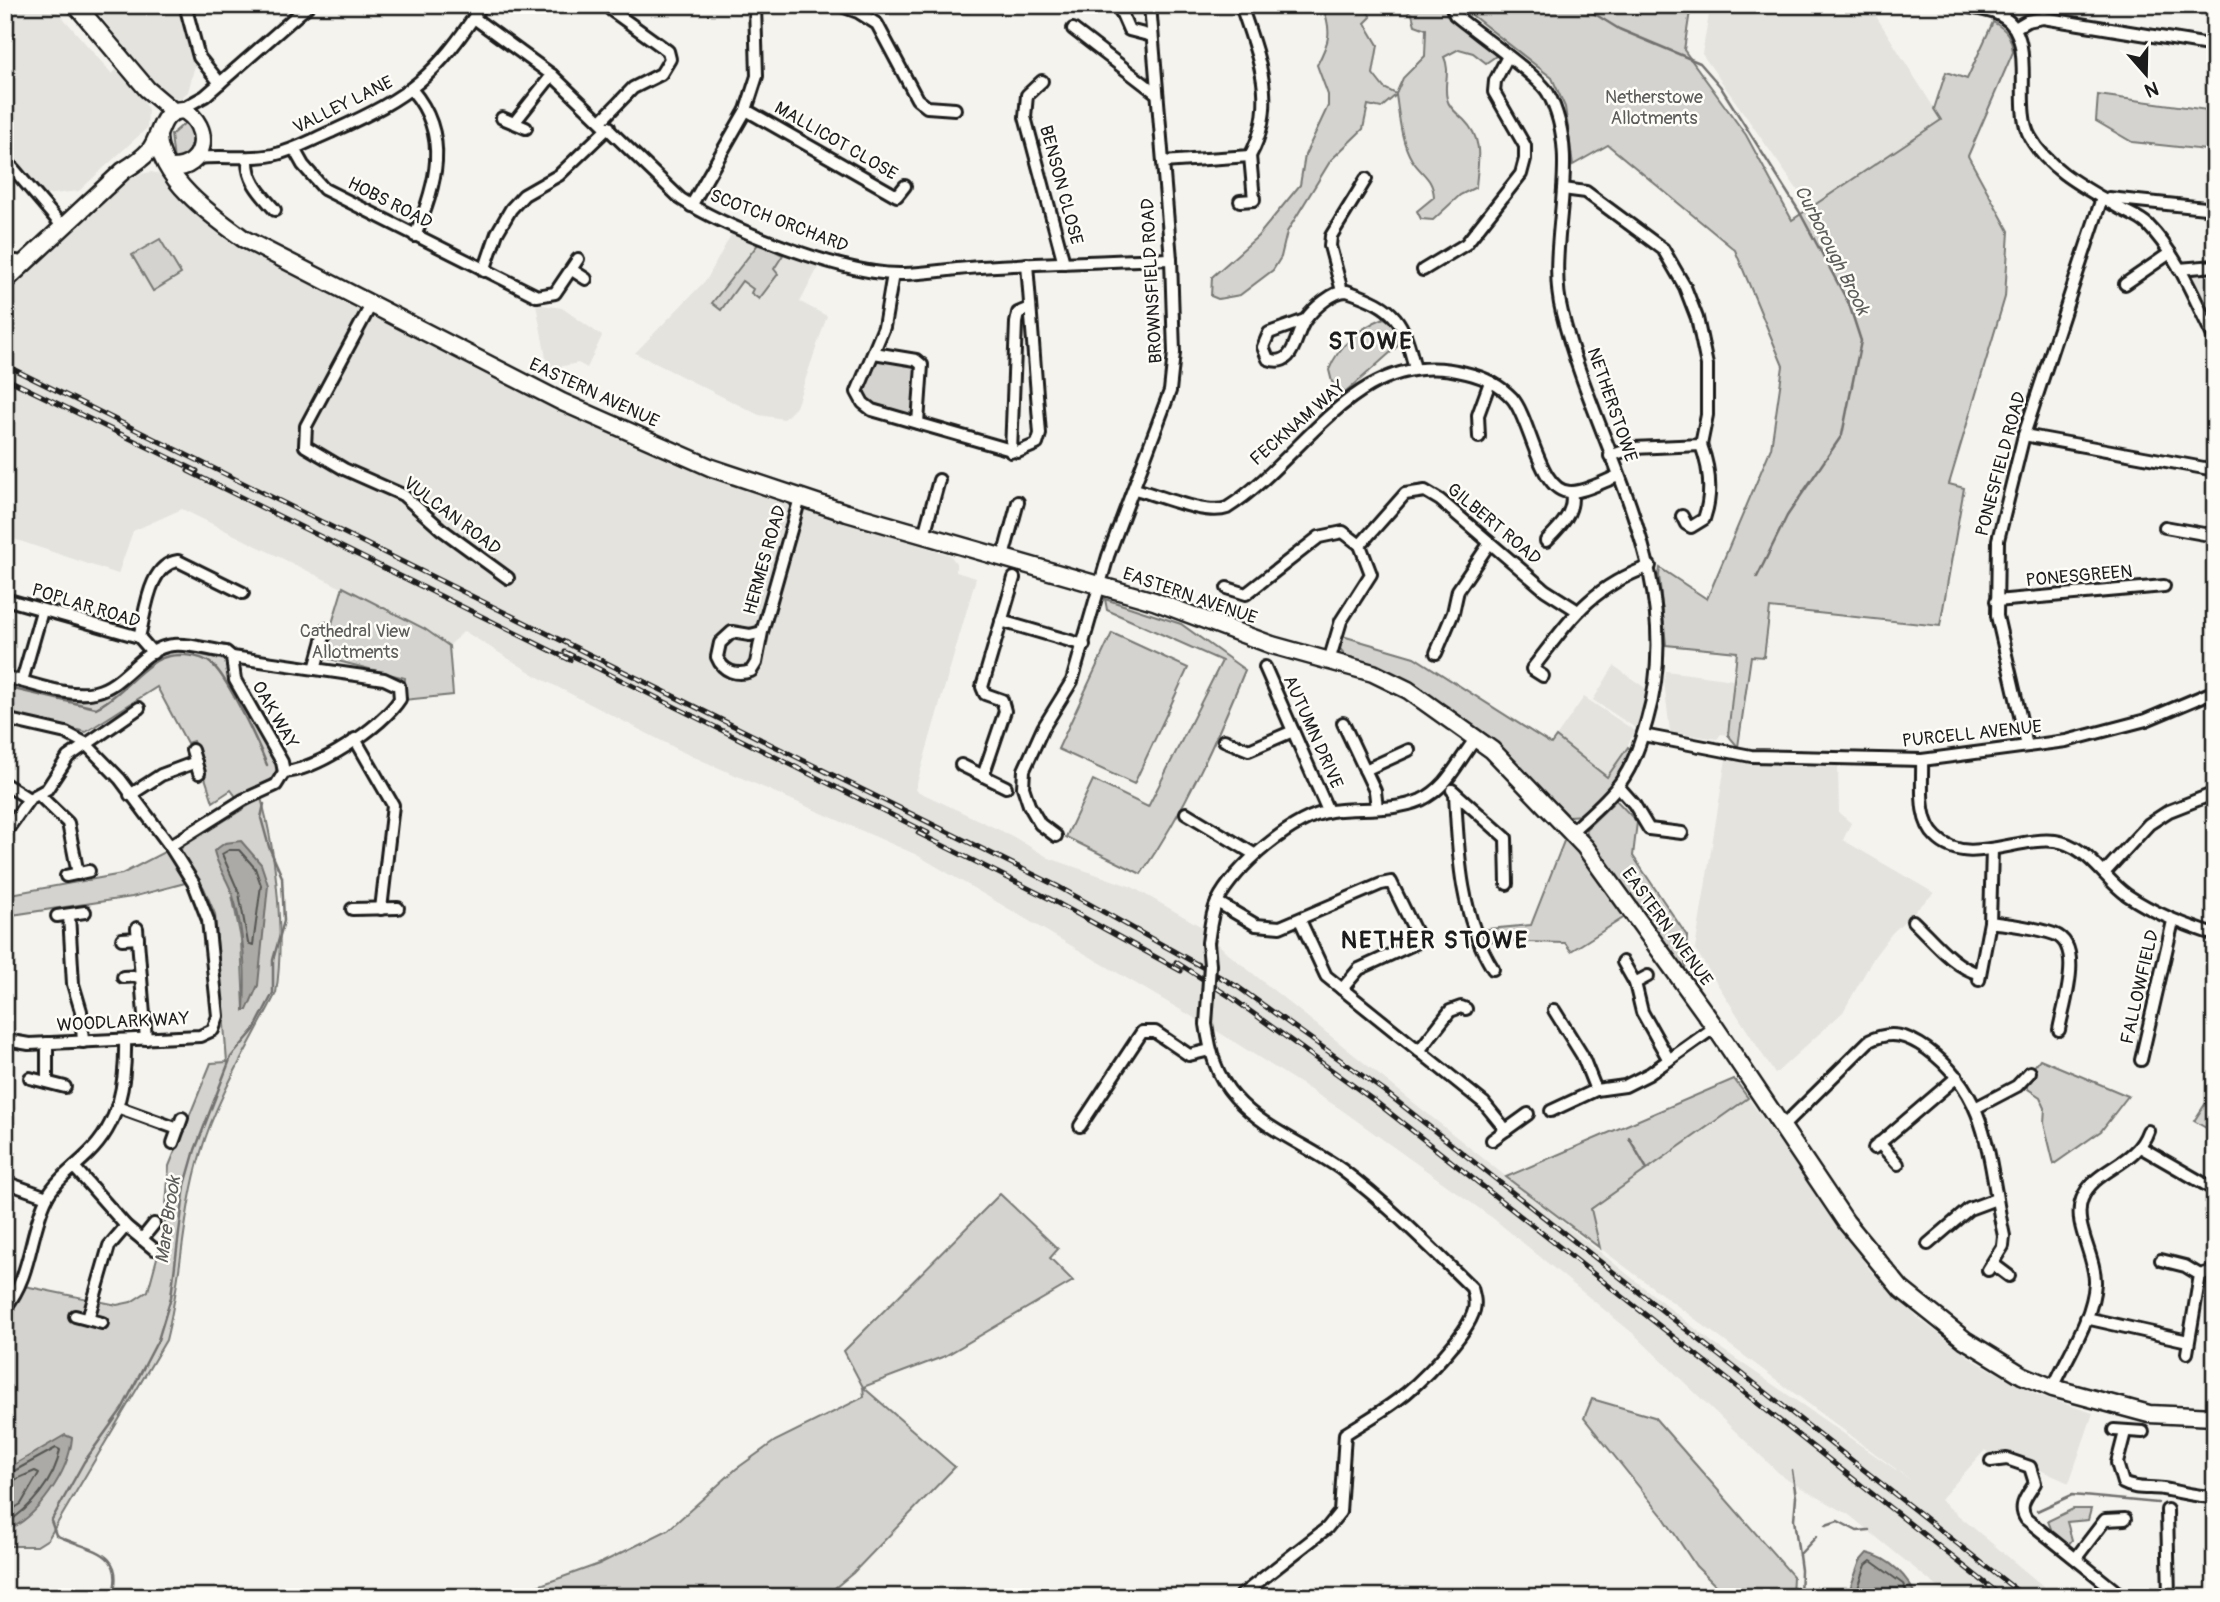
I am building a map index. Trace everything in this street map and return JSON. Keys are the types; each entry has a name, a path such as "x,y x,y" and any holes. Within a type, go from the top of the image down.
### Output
{"highway":[{"path":"76,5 147,89 175,111 189,114 199,130 201,149 197,160 197,201"},
{"path":"5,281 123,171 144,157 159,133 147,89"},
{"path":"167,166 159,151 159,133 161,123 175,111"},
{"path":"123,171 167,166 188,167 197,160"},
{"name":"EASTERN AVENUE","path":"167,166 197,201 262,250 372,303 562,402 712,468 800,498 1099,586 1373,673 1408,690 1477,737 1514,770 1572,831 1635,913 1715,1027 1846,1222 1901,1289 1965,1340 2022,1375 2053,1388 2111,1406 2149,1414 2215,1417"}],"street":[{"path":"185,5 199,57 220,83"},
{"path":"175,111 205,96 309,5"},
{"name":"VALLEY LANE","path":"197,160 221,156 248,159 294,149 379,111 412,90 451,52 482,5"},
{"path":"691,206 746,110 757,76 755,5"},
{"path":"839,5 858,12 890,34 917,100 927,107 955,109"},
{"path":"954,5 967,5"},
{"path":"1118,5 1129,30 1152,36"},
{"name":"BROWNSFIELD ROAD","path":"1056,836 1040,824 1029,805 1023,787 1024,770 1043,728 1072,681 1099,586 1172,380 1171,259 1150,5"},
{"path":"1240,201 1254,200 1250,156 1264,122 1265,79 1241,5"},
{"name":"NETHERSTOWE","path":"1451,5 1455,15 1548,93 1559,124 1563,152 1557,273 1561,312 1650,566 1657,618 1657,660 1654,691 1643,735 1630,767 1618,786 1572,831"},
{"path":"1957,5 2001,15 2015,28 2021,51 2023,115 2031,138 2050,162 2102,198 2147,223 2170,253 2215,340"},
{"path":"484,271 497,233 511,209 524,195 559,175 633,88 660,74 670,59 668,51 616,13 628,6"},
{"name":"SCOTCH ORCHARD","path":"474,18 552,75 667,187 691,206 815,258 893,274 1027,264 1171,259"},
{"path":"2015,28 2027,21 2043,18 2215,46"},
{"path":"1073,29 1156,93"},
{"path":"1423,270 1475,235 1521,174 1525,146 1494,92 1495,81 1507,58"},
{"path":"514,123 552,75"},
{"name":"BENSON CLOSE","path":"1042,80 1027,95 1025,117 1064,263"},
{"path":"412,90 425,105 435,144 435,184 415,236"},
{"path":"205,96 199,130 221,156"},
{"name":"MALLICOT CLOSE","path":"746,110 897,196 905,186"},
{"path":"502,118 526,128"},
{"name":"HOBS ROAD","path":"294,149 303,165 324,189 537,296 555,293 579,259"},
{"path":"1163,162 1250,156"},
{"path":"5,159 64,227"},
{"path":"248,159 247,173 275,210"},
{"path":"1342,291 1330,246 1331,236 1366,179"},
{"path":"1563,189 1586,192 1663,249 1685,287 1698,318 1707,365 1706,424 1701,444 1710,471 1707,510 1704,519 1691,527 1682,516"},
{"path":"2102,198 2215,209"},
{"name":"PONESFIELD ROAD","path":"2027,746 2003,651 1996,601 1998,540 2024,435 2102,198"},
{"path":"1432,250 1439,261"},
{"path":"2126,284 2170,253"},
{"path":"5,262 17,261 22,266"},
{"path":"893,274 884,327 859,381 857,392 863,403 872,410 1011,452 1028,450 1037,444 1040,434 1027,264"},
{"path":"2179,269 2215,266"},
{"path":"572,270 586,279"},
{"path":"1305,320 1342,291 1357,294 1394,314 1402,323 1415,369"},
{"name":"VULCAN ROAD","path":"372,303 306,426 305,446 344,469 403,495 494,576 508,578"},
{"path":"1011,452 1016,323 1018,313 1030,308"},
{"path":"874,353 916,360 922,366 918,423"},
{"name":"FECKNAM WAY","path":"1135,489 1197,507 1214,510 1227,508 1349,399 1387,376 1415,369 1455,370 1490,382 1513,399 1523,415 1543,470 1552,483 1571,492"},
{"path":"1479,437 1478,415 1490,382"},
{"path":"2024,435 2215,470"},
{"path":"1610,456 1633,448 1701,444"},
{"path":"1547,541 1566,518 1571,507 1571,492 1618,476"},
{"path":"923,535 939,480"},
{"name":"GILBERT ROAD","path":"1360,545 1405,494 1424,491 1440,500 1545,590 1578,611"},
{"name":"HERMES ROAD","path":"762,632 750,635 733,632 724,637 717,657 720,664 733,672 751,671 756,663 762,632 800,498"},
{"path":"1003,557 1018,502"},
{"path":"2170,530 2215,536"},
{"path":"1227,588 1246,594 1320,537 1343,533 1360,545 1371,574 1341,621 1329,661"},
{"path":"1436,653 1453,613 1458,590 1489,544"},
{"path":"139,638 158,572 168,562 178,561 243,593"},
{"path":"1543,676 1532,669 1578,611 1605,586 1650,566"},
{"path":"983,776 1004,718 1002,700 985,694 982,687 1014,578"},
{"name":"PONESGREEN","path":"1996,601 2164,586"},
{"name":"POPLAR ROAD","path":"5,599 139,638 153,653"},
{"path":"22,681 42,611"},
{"path":"1001,621 1084,645"},
{"path":"315,669 327,629"},
{"path":"5,677 75,693 96,692 113,684 153,653 178,645 226,652 232,657 384,679 399,686 400,699 396,707 355,739 300,771 284,772"},
{"name":"OAK WAY","path":"170,846 243,800 276,785 284,772 282,762 235,680 232,657"},
{"name":"AUTUMN DRIVE","path":"1265,667 1328,811"},
{"name":"PURCELL AVENUE","path":"1643,735 1751,756 1922,760 2066,741 2146,720 2215,691"},
{"path":"5,833 34,797 47,789 68,757 139,708"},
{"path":"5,719 66,733 85,743 111,769 170,846"},
{"path":"1343,723 1375,791 1377,808"},
{"path":"1224,740 1249,750 1293,731"},
{"path":"1239,1597 1327,1528 1340,1513 1345,1434 1397,1401 1420,1380 1466,1325 1474,1311 1475,1299 1472,1288 1397,1214 1341,1170 1254,1115 1234,1096 1216,1071 1206,1024 1210,965 1208,943 1217,902 1254,854 1289,830 1328,811 1377,808 1419,801 1445,784 1477,737"},
{"path":"355,739 393,805 381,909"},
{"path":"130,795 161,775 197,767 192,750"},
{"path":"1366,770 1409,750"},
{"path":"1922,760 1924,813 1934,836 1946,845 1992,849 2031,841 2055,841 2072,845 2123,892 2174,921 2215,935"},
{"path":"961,765 1006,787"},
{"path":"5,784 34,797 68,823 84,872 66,876"},
{"path":"1445,784 1506,838 1507,884"},
{"path":"1618,786 1634,804 1644,824 1670,838 1682,833"},
{"path":"1455,793 1459,877 1480,949 1493,969"},
{"path":"2104,873 2149,824 2169,811 2214,798"},
{"path":"1186,813 1254,854"},
{"name":"WOODLARK WAY","path":"6,1038 29,1044 47,1044 208,1034 213,1030 218,1016 208,920 194,884 170,846"},
{"path":"1913,921 1949,957 1979,977 1990,922 1992,849"},
{"path":"1217,902 1256,925 1268,928 1300,920 1381,884 1391,883 1397,889 1416,933 1416,943 1359,970 1342,989"},
{"path":"352,909 398,908"},
{"path":"57,916 85,912"},
{"path":"69,915 73,984 81,1011 83,1042"},
{"path":"1300,920 1319,967 1342,989 1484,1103 1506,1130"},
{"name":"FALLOWFIELD","path":"2140,1060 2174,921"},
{"path":"1990,922 2056,934 2067,944 2071,963 2062,1026"},
{"path":"122,939 137,933 146,1039"},
{"path":"1623,962 1635,983 1642,1012 1669,1060"},
{"path":"123,977 141,976"},
{"path":"1635,983 1648,976"},
{"path":"1419,1051 1450,1011 1461,1007 1466,1009"},
{"path":"1554,1010 1582,1055 1597,1090"},
{"path":"1554,1106 1597,1090 1625,1086 1669,1060 1715,1027"},
{"path":"1080,1126 1142,1032 1155,1032 1189,1055 1210,1050"},
{"path":"1781,1128 1868,1041 1884,1034 1899,1034 1920,1044 1957,1077 1978,1107 2004,1236 1991,1267 2009,1276"},
{"path":"5,1308 16,1295 25,1275 47,1197 101,1141 117,1107 126,1074 125,1040"},
{"path":"47,1044 47,1082"},
{"path":"1978,1107 2020,1089 2031,1072"},
{"path":"1898,1164 1877,1145 1957,1077"},
{"path":"30,1078 65,1087"},
{"path":"117,1107 180,1124 173,1143"},
{"path":"1492,1140 1528,1114"},
{"path":"2053,1388 2086,1318 2095,1280 2080,1217 2081,1202 2091,1185 2142,1148 2148,1131"},
{"path":"2142,1148 2215,1190"},
{"path":"74,1167 126,1226 154,1250"},
{"path":"5,1182 47,1197"},
{"path":"1931,1237 1969,1209 1996,1199"},
{"path":"142,1239 155,1224"},
{"path":"88,1319 109,1246 126,1226"},
{"path":"2168,1257 2196,1270 2200,1275 2187,1353"},
{"path":"2200,1275 2215,1270"},
{"path":"75,1316 102,1323"},
{"path":"2086,1318 2188,1341"},
{"path":"2143,1432 2119,1431 2117,1463 2123,1483 2131,1487 2165,1489 2191,1497 2215,1497"},
{"path":"1991,1461 2007,1459 2030,1467 2035,1483 2022,1503 2022,1513 2123,1597"},
{"path":"2167,1510 2169,1597"},
{"path":"2076,1558 2105,1520 2125,1519"}],"shaded area":[{"path":"5,5 52,5 112,74 119,67 143,97 148,111 147,128 79,191 45,195 5,149"},
{"path":"92,5 181,5 195,65 188,92 177,101 163,95"},
{"path":"1706,5 1869,5 1934,108 1946,72 1967,79 1993,22 2006,29 2011,40 2013,52 1968,156 2009,231 2005,297 1949,484 1964,488 1940,626 1754,606 1807,211 1797,189 1702,54 1709,15"},
{"path":"140,174 158,174 208,223 252,253 625,439 740,488 811,510 811,514 813,511 950,555 956,563 956,572 976,578 915,790 1012,836 1049,858 1132,887 1202,927 1226,952 1713,1343 1912,1481 1600,1248 1591,1209 1748,1098 1870,1270 1918,1318 1975,1361 2038,1395 2093,1413 2069,1483 2002,1453 1991,1456 1985,1450 1940,1500 2056,1597 1950,1597 1848,1514 1784,1478 1635,1335 1494,1219 1339,1108 1220,1033 917,855 685,753 540,678 464,631 449,646 425,629 182,509 133,531 118,574 5,536 5,290 122,183"},
{"path":"733,231 820,264 800,302 827,316 796,407 784,419 759,415 635,353 707,279"},
{"path":"2188,271 2215,274 2215,319"},
{"path":"536,304 562,308 602,336 587,368 578,363 548,369"},
{"path":"1614,666 1648,690 1637,729 1593,700"},
{"path":"1666,671 1734,680 1728,735 1721,734 1717,739 1670,732 1664,681"},
{"path":"1584,697 1635,731 1617,766 1607,777 1556,737"},
{"path":"1726,759 1811,767 1838,766 1839,813 1851,823 1843,840 1934,893 1892,933 1874,957 1843,1012 1775,1074 1695,949"}],"green space":[{"path":"1322,5 1363,5 1371,17 1365,23 1378,45 1373,74 1384,88 1396,94 1403,78 1425,56 1426,29 1415,25 1412,14 1399,5 1445,5 1458,24 1490,47 1496,56 1486,63 1473,53 1459,49 1444,57 1448,102 1475,135 1477,143 1476,187 1460,195 1433,220 1421,219 1417,211 1434,197 1433,191 1405,145 1396,95 1381,108 1368,105 1363,129 1331,160 1287,232 1281,257 1273,270 1240,295 1218,299 1211,296 1212,277 1258,236 1300,185 1305,155 1328,106 1328,95 1317,65 1328,36 1328,23"},
{"name":"Netherstowe Allotments","path":"1459,5 1691,5 1684,50 1746,135 1792,220 1941,120 1934,109 1946,72 1967,79 1993,22 2005,31 2009,38 2013,52 1968,156 2009,231 2005,297 1949,484 1964,488 1940,626 1770,608 1764,657 1751,656 1738,747 1728,735 1737,652 1666,645 1659,575 1660,568 1707,599 1771,448 1783,366 1735,250 1608,145 1573,165 1565,107 1552,78"},
{"path":"2098,95 2215,111 2215,151 2132,142 2096,121"},
{"path":"186,122 192,131 193,140 185,158 174,161 171,135"},
{"path":"160,239 181,274 153,291 132,255"},
{"path":"759,243 783,255 774,269 778,274 759,299 751,293 753,289 742,281 721,310 712,303"},
{"path":"1384,318 1392,323 1400,344 1345,393 1332,382 1329,370 1333,361 1351,338"},
{"path":"876,356 913,362 918,366 916,411 910,416 873,408 861,394"},
{"name":"Cathedral View Allotments","path":"343,587 425,629 449,646 453,695 404,700 405,678 322,657"},
{"path":"1105,599 1181,624 1245,670 1199,775 1141,874 1066,837 1093,780 1148,807 1222,661 1107,610"},
{"path":"1112,633 1188,668 1134,784 1058,749"},
{"path":"1339,635 1414,657 1551,744 1556,737 1607,777 1628,747 1631,750 1629,755 1608,792 1583,815 1569,816 1493,742 1449,707 1383,669 1346,656 1336,644"},
{"path":"178,650 225,660 229,682 278,765 273,779 237,798 231,790 213,802 193,741 187,743 157,687 86,732 5,713 5,683 59,698 90,700 114,690 155,658"},
{"path":"261,798 278,895 280,947 276,993 225,1092 201,1152 190,1199 166,1340 48,1539 37,1546 5,1546 5,1282 117,1305 131,1302 148,1291 164,1232 169,1166 211,1063 227,1062 215,914 204,888 180,853 182,847","holes":["232,895 258,985 244,1009 241,939"]},
{"path":"1616,800 1637,822 1633,856 1687,936 1685,971 1588,839 1586,829"},
{"path":"1566,836 1628,915 1571,951 1565,943 1481,941 1478,930 1531,925"},
{"path":"166,851 185,883 132,897 5,916 5,895 122,874"},
{"path":"2040,1059 2128,1096 2101,1131 2054,1164 2044,1123 2045,1108 2040,1097 2028,1089 2024,1080"},
{"path":"1734,1079 1748,1098 1591,1209 1600,1248 1506,1177"},
{"path":"2215,1089 2215,1133 2194,1121"},
{"path":"1000,1194 1058,1249 1050,1258 1073,1281 945,1356 863,1387 844,1351"},
{"path":"863,1387 955,1467 853,1573 824,1597 520,1597 518,1593 599,1564 668,1530 736,1469 775,1441 864,1397"},
{"path":"1592,1399 1654,1417 1793,1576 1792,1597 1727,1597 1696,1566 1664,1518 1584,1418"},
{"path":"2073,1509 2091,1509 2088,1520 2067,1522 2072,1540 2067,1546 2054,1536 2048,1521"}],"water":[{"path":"241,841 261,864 268,885 258,985 247,1010 244,1010 240,923 233,896 214,851 225,843"},
{"path":"65,1435 72,1438 70,1451 58,1479 29,1516 5,1531 5,1470"},
{"path":"1867,1553 1883,1559 1897,1569 1916,1597 1847,1597 1860,1561"}],"waterway":[{"name":"Curborough Brook","path":"1585,8 1619,29 1700,63 1720,86 1799,211 1849,304 1861,341 1842,435 1787,516 1757,577"},
{"name":"Mare Brook","path":"5,687 96,708 162,658 177,655 201,658 213,665 227,684 267,765"},
{"name":"Mare Brook","path":"112,1597 115,1581 114,1569 109,1560 91,1549 56,1535 51,1521 84,1462 122,1409 158,1340 171,1297 185,1185 195,1150 231,1057 254,1030 273,993 273,960 284,921 282,877 269,847 261,818 264,804"},
{"name":"Curborough Brook","path":"1629,1138 1647,1169"},
{"name":"Curborough Brook","path":"1792,1470 1796,1497 1794,1519 1801,1570 1800,1597"},
{"path":"2037,1511 2072,1495 2158,1503"},
{"path":"1826,1525 1838,1521 1857,1531 1869,1530"},
{"path":"1799,1555 1816,1537"}],"railway":[{"path":"5,365 1057,886 1238,987 1384,1091 2025,1597"},
{"path":"5,378 197,471"},
{"path":"188,471 570,660"},
{"path":"565,652 928,833"},
{"path":"918,833 1050,899 1181,971"},
{"path":"1176,962 1232,998 1376,1102 2003,1597"}],"district":[{"name":"STOWE","path":"1371,341"},
{"name":"NETHER STOWE","path":"1435,940"}]}
